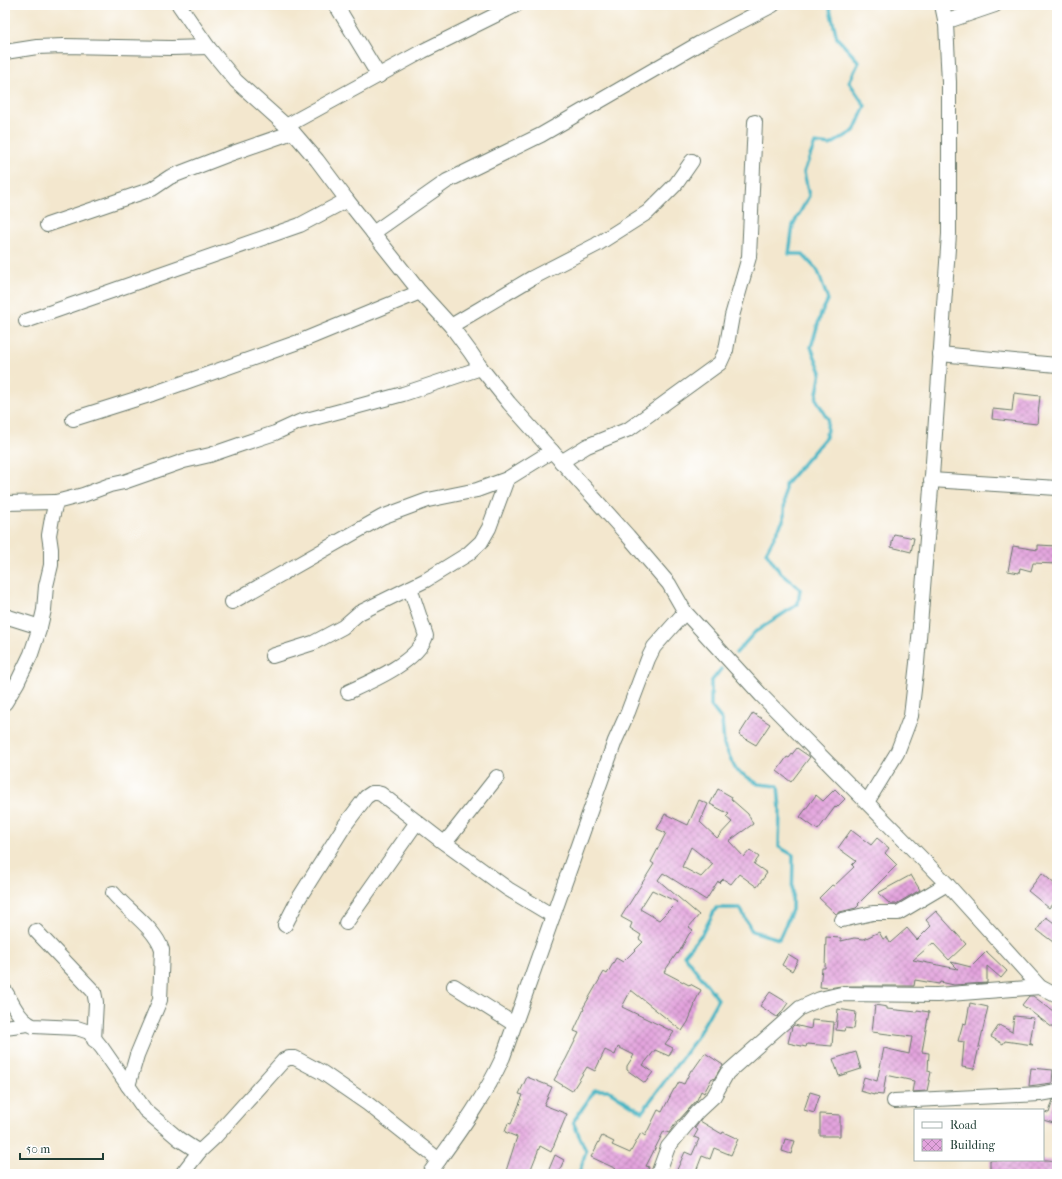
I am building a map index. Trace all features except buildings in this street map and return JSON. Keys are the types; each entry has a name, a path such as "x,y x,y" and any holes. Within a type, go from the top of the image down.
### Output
{"street":[{"path":"179,5 208,47 236,81 290,129 317,160 420,292 451,326 481,368 509,403 669,584 685,612 762,696 947,884 1040,987 1057,996"},
{"path":"336,5 379,76"},
{"path":"47,225 152,189 170,177 290,129 423,51 516,5"},
{"path":"373,233 447,181 541,135 700,43 773,5"},
{"path":"867,802 896,753 911,716 917,663 949,234 949,82 945,22 942,5"},
{"path":"945,22 995,5"},
{"path":"5,52 37,47 63,46 171,48 208,47"},
{"path":"561,462 587,446 629,429 720,362 726,350 732,316 749,257 755,122"},
{"path":"451,326 532,278 596,244 648,212 676,184 692,161"},
{"path":"26,321 300,225 347,200"},
{"path":"73,419 152,394 301,341 420,292"},
{"path":"940,354 1057,365"},
{"path":"5,502 56,502 83,495 184,461 210,455 275,433 298,422 403,394 481,368"},
{"path":"232,602 382,517 428,500 477,490 507,479 552,451"},
{"path":"272,656 313,643 343,627 359,613 426,580 468,554 481,542 489,528 507,479"},
{"path":"931,480 1057,488"},
{"path":"5,703 17,683 31,654 40,627 44,610 46,586 51,565 49,535 56,502"},
{"path":"348,692 385,675 415,653 424,643 426,636 410,588"},
{"path":"429,1174 464,1124 495,1074 503,1057 615,741 628,712 648,659 654,647 685,612"},
{"path":"5,616 40,627"},
{"path":"445,843 497,777"},
{"path":"285,925 299,898 340,832 366,797 372,793 381,794 416,822 508,888 553,916"},
{"path":"346,923 416,822"},
{"path":"842,920 873,913 898,913 947,884"},
{"path":"113,893 154,934 162,950 160,1000 137,1055 128,1086"},
{"path":"36,930 94,992 96,1002 94,1040"},
{"path":"454,986 514,1024"},
{"path":"658,1174 668,1147 697,1112 714,1096 727,1073 800,1008 820,999 842,994 937,995 1040,987"},
{"path":"5,991 23,1021 28,1024 34,1026 77,1028 89,1032 102,1048 145,1110 179,1139 199,1152"},
{"path":"5,1027 28,1024"},
{"path":"182,1174 199,1152 214,1138 284,1060 289,1058 295,1058 324,1073 368,1104 439,1160"},
{"path":"894,1101 1040,1094 1057,1090"}],"waterway":[{"path":"736,653 755,632 798,604 800,589 779,571 766,552 784,519 785,485 826,437 828,419 816,399 821,372 811,347 821,314 828,300 818,271 802,254 789,254 793,225 809,196 804,172 815,143 830,145 854,131 865,106 849,82 859,62 837,38 829,5"},
{"path":"579,1174 586,1151 573,1122 595,1090 608,1090 642,1112 695,1040 718,999 684,955 702,934 716,908 740,908 752,931 779,939 792,910 793,855 779,847 780,809 778,786 758,784 736,770 724,745 722,720 711,706 711,682 721,669"}]}
